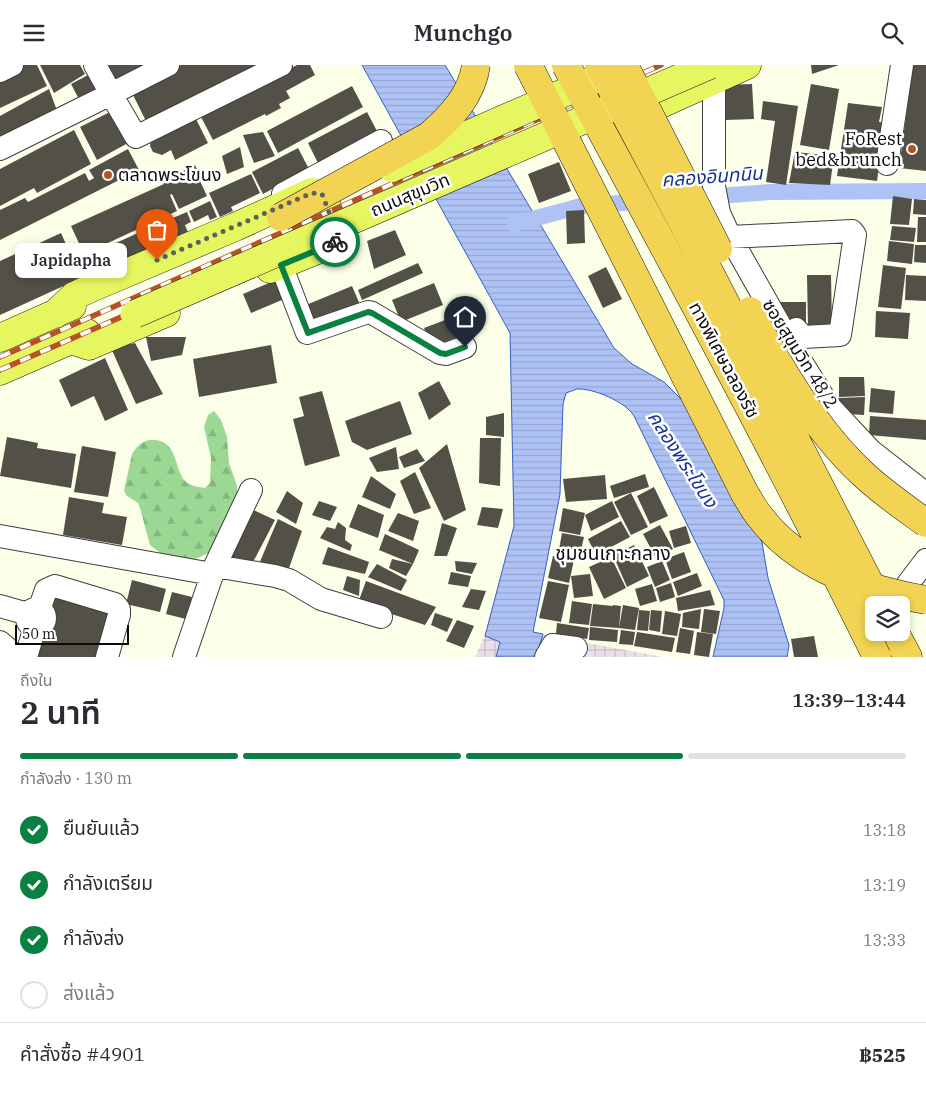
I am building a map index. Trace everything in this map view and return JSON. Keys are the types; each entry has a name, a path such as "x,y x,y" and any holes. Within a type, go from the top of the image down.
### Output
{"highway":[{"path":"281,217 429,136 443,124 466,94 474,76 476,65"},
{"path":"528,65 744,491 760,517 780,538 804,558 841,577 874,589 926,599"},
{"name":"ทางพิเศษฉลองรัช","path":"566,65 808,519 877,657"},
{"name":"ทางพิเศษฉลองรัช","path":"599,65 709,272 876,596"},
{"path":"625,65 757,325 802,401 828,435 862,473 894,500 926,523"},
{"path":"899,641 908,657"}],"main road":[{"path":"620,65 643,112 712,73 746,65"},
{"name":"ถนนสุขุมวิท","path":"0,338 281,217 625,65"},
{"name":"ถนนสุขุมวิท","path":"0,371 71,339 712,73"},
{"path":"55,313 74,296 312,193 322,194 339,238 332,244 89,346 71,339"}],"street":[{"path":"0,71 12,65"},
{"path":"95,65 136,137 281,65"},
{"path":"0,149 168,65"},
{"path":"887,164 902,65"},
{"name":"ซอยสุขุมวิท 48/2","path":"712,73 714,185 719,213 730,237 794,350 829,406 871,451 926,494"},
{"path":"190,246 381,141"},
{"path":"730,237 852,231 855,235 840,335 803,337 796,329"},
{"path":"281,265 308,333 368,312 400,328 440,353 446,354 465,347"},
{"path":"184,657 214,570 251,490"},
{"path":"0,536 214,570 275,576 289,579 321,599 380,617"},
{"path":"899,596 926,560"},
{"path":"26,657 34,617 46,590 55,586 115,604 119,609 120,615 107,657"},
{"path":"0,606 34,617"},
{"path":"910,639 922,657"},
{"path":"0,642 7,648 11,657"},
{"path":"546,657 553,645 576,649"}],"shaded area":[{"path":"533,633 663,657 475,657 485,636 500,642"}],"green space":[{"path":"214,411 221,420 227,437 229,463 237,486 237,499 209,553 193,560 164,556 150,545 138,503 127,496 124,491 132,454 137,447 150,440 166,444 171,449 186,482 205,488 210,483 211,458 204,427 208,415"}],"water":[{"name":"คลองพระโขนง","path":"362,65 445,65 614,348 632,364 664,382 684,402 762,542 768,578 789,645 787,657 713,657 724,608 724,600 634,416 617,401 600,393 577,389 566,393 563,404 560,494 533,632 543,634 536,657 496,657 500,642 485,636 514,526 510,333"}],"building":[{"path":"18,65 37,65 47,86 0,108 0,73"},
{"path":"40,65 80,65 85,74 54,93"},
{"path":"104,65 163,65 113,84"},
{"path":"181,65 263,65 148,125 131,91"},
{"path":"297,65 310,65 315,75 286,91 290,98 279,104 281,108 213,140 200,115"},
{"path":"811,65 839,65 812,74"},
{"path":"913,65 926,65 926,171 899,168"},
{"path":"90,74 98,88 82,105 71,84"},
{"path":"752,84 754,119 726,120 725,85"},
{"path":"811,84 839,89 829,150 800,145"},
{"path":"352,86 363,107 278,153 267,131"},
{"path":"49,89 59,116 0,145 0,116"},
{"path":"763,101 798,106 786,185 766,182 775,121 761,119"},
{"path":"848,103 882,107 879,122 885,123 877,181 837,176"},
{"path":"112,111 128,143 97,160 80,127"},
{"path":"367,112 378,133 319,165 308,143"},
{"path":"195,117 208,143 175,160 171,150 162,155 153,152 150,146 151,139"},
{"path":"74,130 91,164 37,193 34,188 0,206 0,169"},
{"path":"263,132 275,156 254,163 243,135"},
{"path":"240,147 244,167 227,174 222,156"},
{"path":"298,148 309,169 263,194 252,172"},
{"path":"128,149 139,170 0,240 0,210 25,198 28,202 85,173 89,181 94,178 89,170"},
{"path":"795,152 834,156 830,185 789,183"},
{"path":"559,162 571,191 539,203 528,174"},
{"path":"195,165 207,196 179,209 172,194 170,195 177,211 84,254 71,226 164,184 163,181"},
{"path":"251,174 260,193 231,207 233,211 220,217 209,193"},
{"path":"893,196 912,199 909,225 890,224"},
{"path":"914,199 926,200 926,215 913,214"},
{"path":"210,201 217,217 210,220 208,215 194,222 189,211"},
{"path":"584,210 585,243 567,244 566,211"},
{"path":"187,212 191,222 185,225 189,235 93,277 85,257 149,228 152,233 164,228 161,223"},
{"path":"918,217 926,217 926,242 917,242"},
{"path":"892,226 916,228 914,242 890,240"},
{"path":"395,230 406,255 374,269 367,241"},
{"path":"61,233 81,278 0,315 0,261"},
{"path":"889,241 914,244 912,264 887,261"},
{"path":"915,245 926,245 926,263 914,262"},
{"path":"418,263 423,273 362,300 358,290"},
{"path":"883,265 906,268 901,309 878,307"},
{"path":"606,267 622,299 603,308 588,276"},
{"path":"807,275 831,275 832,329 808,329"},
{"path":"906,275 926,276 926,301 905,300"},
{"path":"281,278 289,297 251,313 243,294"},
{"path":"434,283 443,305 401,322 392,300"},
{"path":"352,286 361,307 314,326 306,305"},
{"path":"777,302 806,302 806,327 791,327"},
{"path":"876,311 910,313 908,339 875,337"},
{"path":"453,317 460,336 432,347 424,328"},
{"path":"146,337 186,337 182,355 151,361"},
{"path":"135,343 163,394 136,404 111,348"},
{"path":"271,345 277,383 199,397 193,359"},
{"path":"105,358 128,410 105,421 94,396 71,407 59,380"},
{"path":"839,377 864,377 865,396 839,397"},
{"path":"439,381 451,404 429,420 418,393"},
{"path":"871,388 895,391 893,414 869,412"},
{"path":"322,391 340,456 305,466 293,419 304,416 299,397"},
{"path":"865,397 864,415 847,414 837,398"},
{"path":"400,401 412,434 367,450 352,442 345,421"},
{"path":"504,413 504,437 486,435 486,417"},
{"path":"870,416 926,420 926,440 869,435"},
{"path":"7,437 38,443 37,448 76,454 71,488 0,476"},
{"path":"480,438 501,438 500,486 479,483"},
{"path":"447,444 466,510 444,521 419,468"},
{"path":"82,446 116,452 108,497 74,492"},
{"path":"396,447 399,469 377,472 369,458"},
{"path":"417,449 425,461 404,468 399,457"},
{"path":"415,472 431,508 414,514 400,481"},
{"path":"645,474 649,487 614,498 610,486"},
{"path":"605,475 607,499 566,502 563,479"},
{"path":"371,476 396,494 390,509 362,497"},
{"path":"654,487 668,516 650,524 637,496"},
{"path":"287,491 303,503 296,524 276,512"},
{"path":"631,493 648,527 631,535 614,502"},
{"path":"69,497 104,503 102,513 127,517 122,545 63,535"},
{"path":"319,501 337,507 330,521 312,515"},
{"path":"612,501 619,517 591,531 585,515"},
{"path":"358,504 384,515 378,538 349,527"},
{"path":"482,507 503,509 498,528 477,525"},
{"path":"249,508 275,520 252,564 224,559"},
{"path":"563,508 585,513 580,535 559,531"},
{"path":"398,513 419,521 413,541 388,531"},
{"path":"278,519 302,531 288,571 259,564"},
{"path":"621,521 630,537 596,555 588,539"},
{"path":"338,522 346,528 345,540 352,545 350,551 320,538 327,527 335,529"},
{"path":"442,523 457,528 447,556 434,556"},
{"path":"660,525 673,549 656,558 643,534"},
{"path":"686,526 691,543 674,548 669,531"},
{"path":"562,533 584,537 579,559 558,555"},
{"path":"385,534 419,550 413,564 379,550"},
{"path":"634,545 649,576 627,587 613,555"},
{"path":"328,547 369,562 365,574 322,564"},
{"path":"684,552 691,572 672,579 665,559"},
{"path":"553,556 574,560 569,583 548,578"},
{"path":"611,557 626,588 604,599 589,567"},
{"path":"392,559 413,564 406,576 389,568"},
{"path":"455,561 477,563 472,574 456,571"},
{"path":"662,561 670,580 655,587 647,567"},
{"path":"377,564 407,580 401,591 368,577"},
{"path":"451,572 471,576 468,587 448,584"},
{"path":"697,573 702,586 678,596 673,582"},
{"path":"590,574 593,596 574,598 571,576"},
{"path":"347,576 360,580 359,596 343,590"},
{"path":"132,580 166,589 160,612 126,604"},
{"path":"366,581 436,607 425,625 358,603"},
{"path":"548,581 569,585 561,622 539,618"},
{"path":"671,583 675,597 660,602 656,588"},
{"path":"652,584 657,601 640,606 635,589"},
{"path":"471,589 486,591 479,610 462,607"},
{"path":"710,590 715,605 678,611 676,598"},
{"path":"172,592 192,597 186,619 166,614"},
{"path":"53,595 110,611 96,657 35,657"},
{"path":"572,601 592,604 589,625 569,623"},
{"path":"593,604 621,606 619,628 590,626"},
{"path":"623,605 639,608 635,630 619,628"},
{"path":"701,609 699,629 682,627 683,613"},
{"path":"704,609 720,611 716,634 701,632"},
{"path":"639,610 650,611 648,631 637,630"},
{"path":"651,610 662,611 660,632 649,630"},
{"path":"665,611 681,614 677,636 662,634"},
{"path":"435,613 453,619 447,632 431,625"},
{"path":"457,620 474,626 464,648 446,641"},
{"path":"557,623 589,628 587,639 556,634"},
{"path":"590,627 618,630 617,642 589,640"},
{"path":"680,628 694,631 690,654 676,652"},
{"path":"621,630 635,632 633,645 619,644"},
{"path":"637,632 675,638 672,652 634,646"},
{"path":"697,632 713,634 709,657 694,655"},
{"path":"814,636 818,657 794,657 791,639"}],"waterway":[{"name":"คลองอินทนิน","path":"706,197 770,192 926,191"},
{"name":"คลองอินทนิน","path":"514,224 581,206 647,201"}],"railway":[{"path":"0,357 661,65"},
{"path":"0,370 530,138 690,65"}],"way so far":[{"path":"157,260 312,193 322,194 339,238 335,242"}],"place":[{"name":"FoRest bed&brunch","path":"912,149"},
{"name":"ตลาดพระโขนง","path":"108,175"},
{"name":"Japidapha","path":"157,260"}],"district":[{"name":"ชุมชนเกาะกลาง","path":"613,553"}],"route":[{"path":"335,242 281,265 308,333 368,312 400,328 440,353 446,354 465,347"}]}
